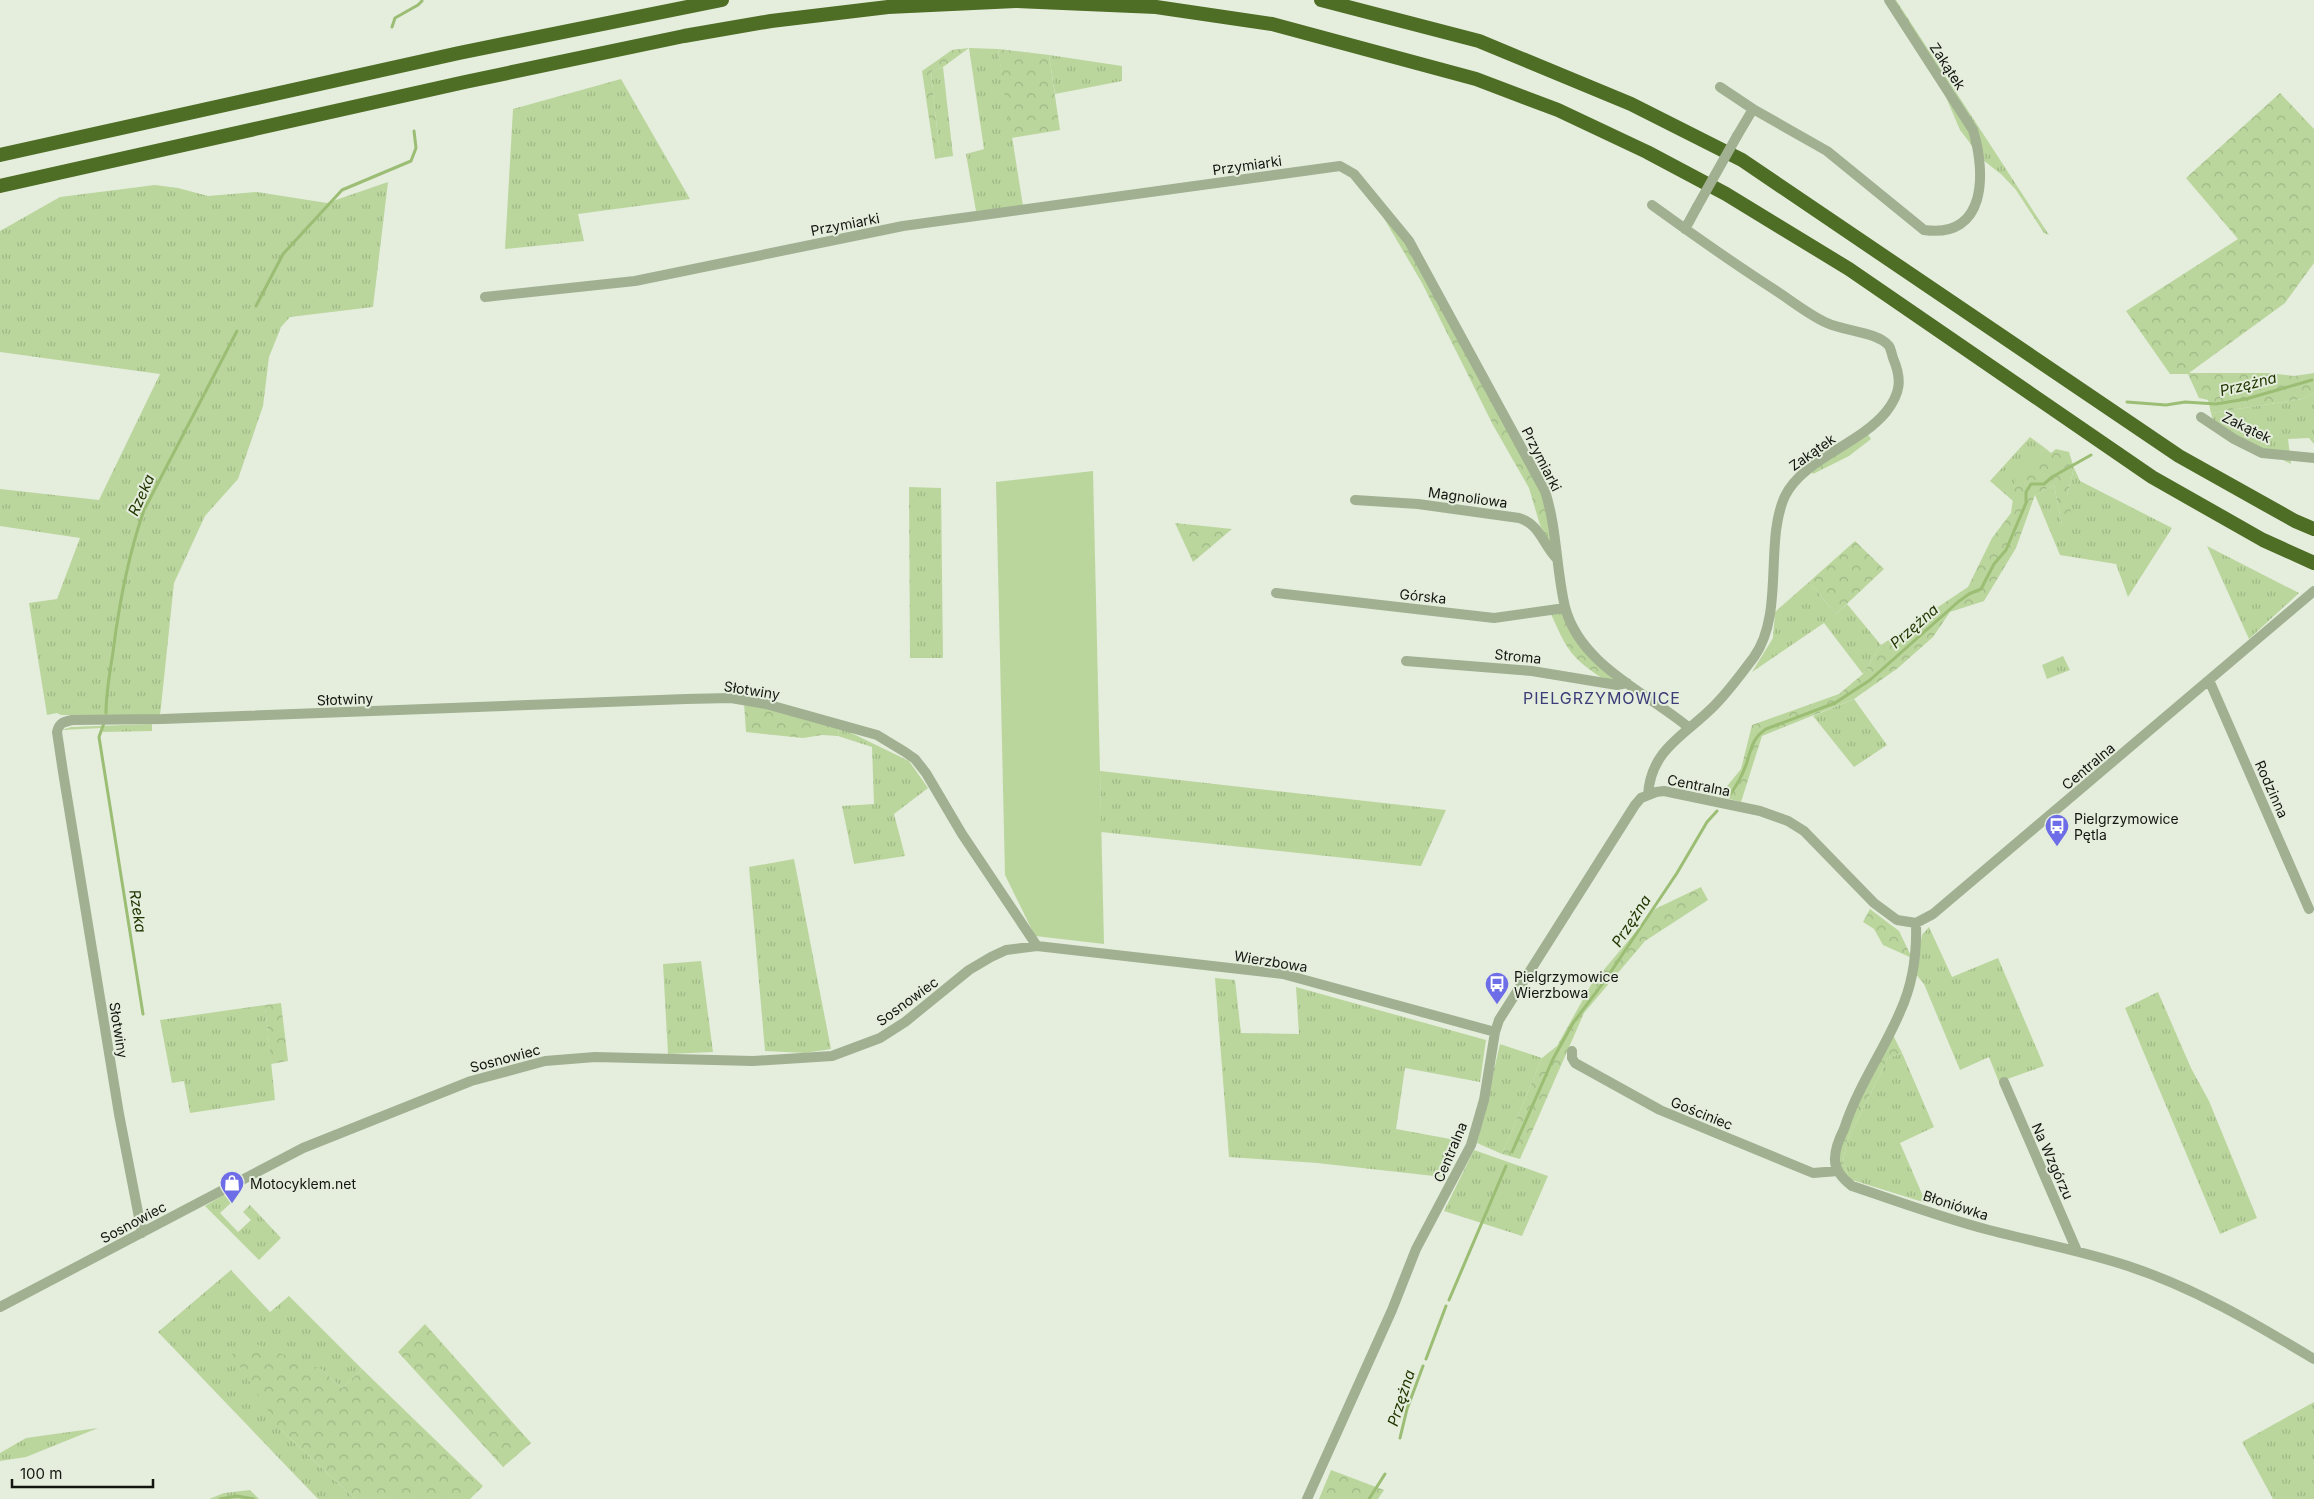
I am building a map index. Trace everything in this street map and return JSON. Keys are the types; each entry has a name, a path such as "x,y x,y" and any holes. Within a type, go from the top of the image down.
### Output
{"highway":[{"path":"0,155 459,53 722,0"},
{"path":"1321,0 1479,41 1631,104 1742,160 2179,456 2295,521 2314,529"},
{"path":"0,188 19,182 465,82 675,38 771,21 888,7 1016,1 1156,7 1272,24 1476,79 1558,110 1647,152 1726,194 1849,268 2152,477 2263,540 2314,563"},
{"path":"0,146 45,145"}],"street":[{"name":"Zakątek","path":"1720,87 1753,109 1827,151 1924,230 1936,232 1953,229 1967,217 1977,202 1981,171 1980,153 1973,130 1889,0"},
{"path":"1685,229 1753,109"},
{"name":"Przymiarki","path":"485,297 635,281 903,226 1340,166 1354,174 1410,241 1545,491 1565,608 1571,624 1584,646 1627,683 1688,727"},
{"name":"Zakątek","path":"1648,795 1651,773 1655,764 1688,727 1715,706 1760,648 1770,610 1779,519 1784,498 1792,483 1810,468 1865,432 1879,419 1895,399 1899,374 1888,346 1870,335 1827,323 1734,264 1652,205"},
{"name":"Zakątek","path":"2201,417 2234,439 2262,453 2314,458"},
{"name":"Magnoliowa","path":"1355,500 1418,504 1527,520 1540,532 1550,552 1557,559"},
{"name":"Centralna","path":"1307,1499 1392,1310 1416,1249 1471,1145 1484,1100 1495,1032 1505,1009 1635,805 1648,795 1664,791 1760,811 1788,821 1804,831 1874,903 1897,920 1916,923 1933,914 2314,591"},
{"name":"Górska","path":"1276,593 1494,618 1565,608"},
{"name":"Stroma","path":"1406,661 1532,670 1617,685 1627,683"},
{"name":"Rodzinna","path":"2209,680 2309,909"},
{"name":"Słotwiny","path":"142,1233 118,1106 63,772 57,732 63,722 72,720 162,719 686,699 731,698 766,704 877,735 915,759 926,773 962,834 1037,946"},
{"path":"1838,1171 1835,1158 1854,1100 1901,1012 1915,965 1916,923"},
{"name":"Wierzbowa","path":"1037,946 1283,974 1495,1032"},
{"name":"Sosnowiec","path":"0,1307 303,1148 471,1081 527,1064 586,1058 753,1061 832,1056 880,1038 905,1022 969,970 991,956 1006,950 1037,946"},
{"name":"Gościniec","path":"1572,1051 1572,1058 1575,1063 1660,1110 1813,1173 1838,1171"},
{"name":"Na Wzgórzu","path":"2004,1082 2077,1251"},
{"name":"Błoniówka","path":"1838,1171 1844,1180 1852,1186 1987,1230 2077,1251 2128,1266 2200,1294 2245,1317 2314,1359"}],"green space":[{"path":"1884,0 1896,0 2049,235 2044,233 2016,190 2002,175 1983,160 1960,130 1942,88"},
{"path":"969,48 998,49 1023,206 976,211 966,154 984,149"},
{"path":"969,48 943,67 931,72 940,158 935,159 922,71 952,50"},
{"path":"998,49 1049,55 1060,130 1011,138"},
{"path":"1049,55 1122,66 1122,81 1055,94"},
{"path":"943,67 953,156 940,158 931,72"},
{"path":"621,79 690,199 578,214 584,241 505,249 513,109"},
{"path":"2280,93 2314,129 2314,263 2285,303 2189,373 2268,373 2294,376 2314,373 2314,393 2302,399 2211,413 2208,400 2199,398 2188,374 2170,374 2126,311 2238,239 2186,178"},
{"path":"388,182 373,307 290,317 281,327 269,357 263,406 238,479 205,516 174,583 160,716 61,715 57,713 47,715 29,603 57,599 80,538 0,526 0,489 99,500 160,374 0,352 0,231 60,197 155,185 178,188 208,196 257,192 327,203"},
{"path":"1379,210 1410,248 1541,492 1549,516 1554,552 1540,525 1529,488 1493,425 1422,283"},
{"path":"2314,393 2314,444 2309,438 2288,439 2291,464 2214,424 2211,413 2302,399"},
{"path":"1867,433 1871,439 1849,456 1813,474 1810,470"},
{"path":"2030,437 2045,448 2017,478 2013,501 1990,481"},
{"path":"2045,448 2051,453 2056,449 2069,452 2074,468 2067,495 2074,525 2062,525 2054,485 2035,495 2016,548 1984,601 1950,612 1933,637 1898,668 1854,699 1762,736 1741,802 1719,796 1741,769 1752,725 1839,694 1863,674 1881,645 1968,587 1992,538 2011,513 2016,478"},
{"path":"2074,468 2080,481 2172,528 2128,597 2116,564 2060,555 2035,495 2054,485 2062,525"},
{"path":"1093,471 1104,944 1035,936 1005,875 996,482"},
{"path":"909,487 941,488 943,658 910,658"},
{"path":"1175,523 1232,529 1193,562"},
{"path":"1855,541 1884,569 1836,614 1809,582"},
{"path":"2207,546 2299,593 2249,639"},
{"path":"1809,582 1836,614 1847,604 1881,645 1863,674 1824,623 1752,672 1773,638 1775,612"},
{"path":"1564,613 1571,633 1577,642 1617,680 1604,679 1599,676 1570,651 1551,614"},
{"path":"2063,656 2070,670 2047,679 2042,665"},
{"path":"1854,699 1887,745 1854,767 1813,716"},
{"path":"744,703 839,727 838,736 822,735 803,738 746,732"},
{"path":"152,724 152,731 103,732 102,728 62,730 71,727"},
{"path":"839,727 909,761 928,788 894,814 905,856 854,864 842,806 874,804 872,747 838,736"},
{"path":"1100,771 1446,810 1421,866 1101,832"},
{"path":"794,859 831,1049 805,1053 765,1051 749,867"},
{"path":"1701,887 1708,900 1645,941 1584,1013 1520,1159 1502,1154 1542,1058 1557,1046 1591,985 1655,909"},
{"path":"1870,909 1899,931 1912,958 1883,945 1874,929 1863,922"},
{"path":"1929,927 1952,977 1998,958 2044,1066 1999,1082 1989,1057 1960,1070 1924,984 1915,973 1922,935"},
{"path":"701,961 713,1052 668,1054 663,964"},
{"path":"1215,978 1235,980 1241,1033 1299,1034 1296,987 1486,1040 1480,1082 1405,1068 1396,1129 1461,1141 1443,1177 1317,1163 1229,1157"},
{"path":"2158,992 2191,1068 2209,1101 2257,1218 2220,1234 2125,1008"},
{"path":"281,1003 288,1061 271,1064 265,1005"},
{"path":"265,1005 275,1100 190,1113 184,1081 172,1083 160,1020"},
{"path":"1893,1035 1902,1053 1888,1058 1847,1141 1843,1161 1849,1179 1841,1171 1838,1163 1844,1130 1851,1113"},
{"path":"1500,1044 1542,1058 1502,1154 1477,1143"},
{"path":"1902,1053 1934,1127 1900,1143 1926,1203 1849,1179 1843,1161 1847,1141 1888,1058"},
{"path":"1474,1150 1548,1176 1522,1236 1444,1211"},
{"path":"224,1195 232,1202 220,1213 238,1232 251,1220 243,1212 250,1205 281,1238 259,1260 205,1206"},
{"path":"231,1270 270,1312 289,1296 362,1369 342,1388 321,1369 280,1429 355,1499 318,1499 158,1332"},
{"path":"425,1324 531,1443 503,1467 398,1352"},
{"path":"256,1344 321,1369 342,1388 362,1369 483,1486 470,1499 355,1499 280,1429 232,1354"},
{"path":"2314,1402 2314,1499 2273,1499 2242,1442"},
{"path":"98,1428 26,1457 0,1461 0,1453 26,1438"},
{"path":"1331,1470 1384,1490 1378,1499 1319,1499"},
{"path":"250,1490 259,1499 209,1499 224,1493"}],"waterway":[{"name":"Rzeka","path":"392,27 395,18 422,1"},
{"name":"Rzeka","path":"256,306 283,254 342,190 411,161 416,148 414,131"},
{"name":"Rzeka","path":"106,713 108,682 121,598 133,545 144,510 237,331"},
{"name":"Przężna","path":"2127,402 2166,405 2185,402 2216,404 2246,399 2312,380"},
{"name":"Przężna","path":"1729,796 1746,765 1755,740 1761,733 1766,729 1835,703 1870,680 1958,602 1969,594 1981,589 1994,564 2006,550 2026,503 2026,492 2031,484 2044,484 2052,477 2091,455"},
{"name":"Rzeka","path":"104,723 99,737 143,1014"},
{"name":"Przężna","path":"1512,1152 1553,1059 1573,1023 1606,979 1677,873 1707,822 1717,811"},
{"name":"Przężna","path":"1449,1300 1506,1166"},
{"name":"Przężna","path":"1426,1359 1446,1306"},
{"name":"Przężna","path":"1400,1438 1407,1409 1423,1366"},
{"name":"Przężna","path":"1369,1499 1385,1474"},
{"name":"Przężna","path":"220,1499 237,1496 254,1499"}],"place":[{"name":"Pielgrzymowice Pętla","path":"2057,847"},
{"name":"Pielgrzymowice Wierzbowa","path":"1497,1005"},
{"name":"Motocyklem.net","path":"232,1204"}],"district":[{"name":"PIELGRZYMOWICE","path":"1602,698"}]}
